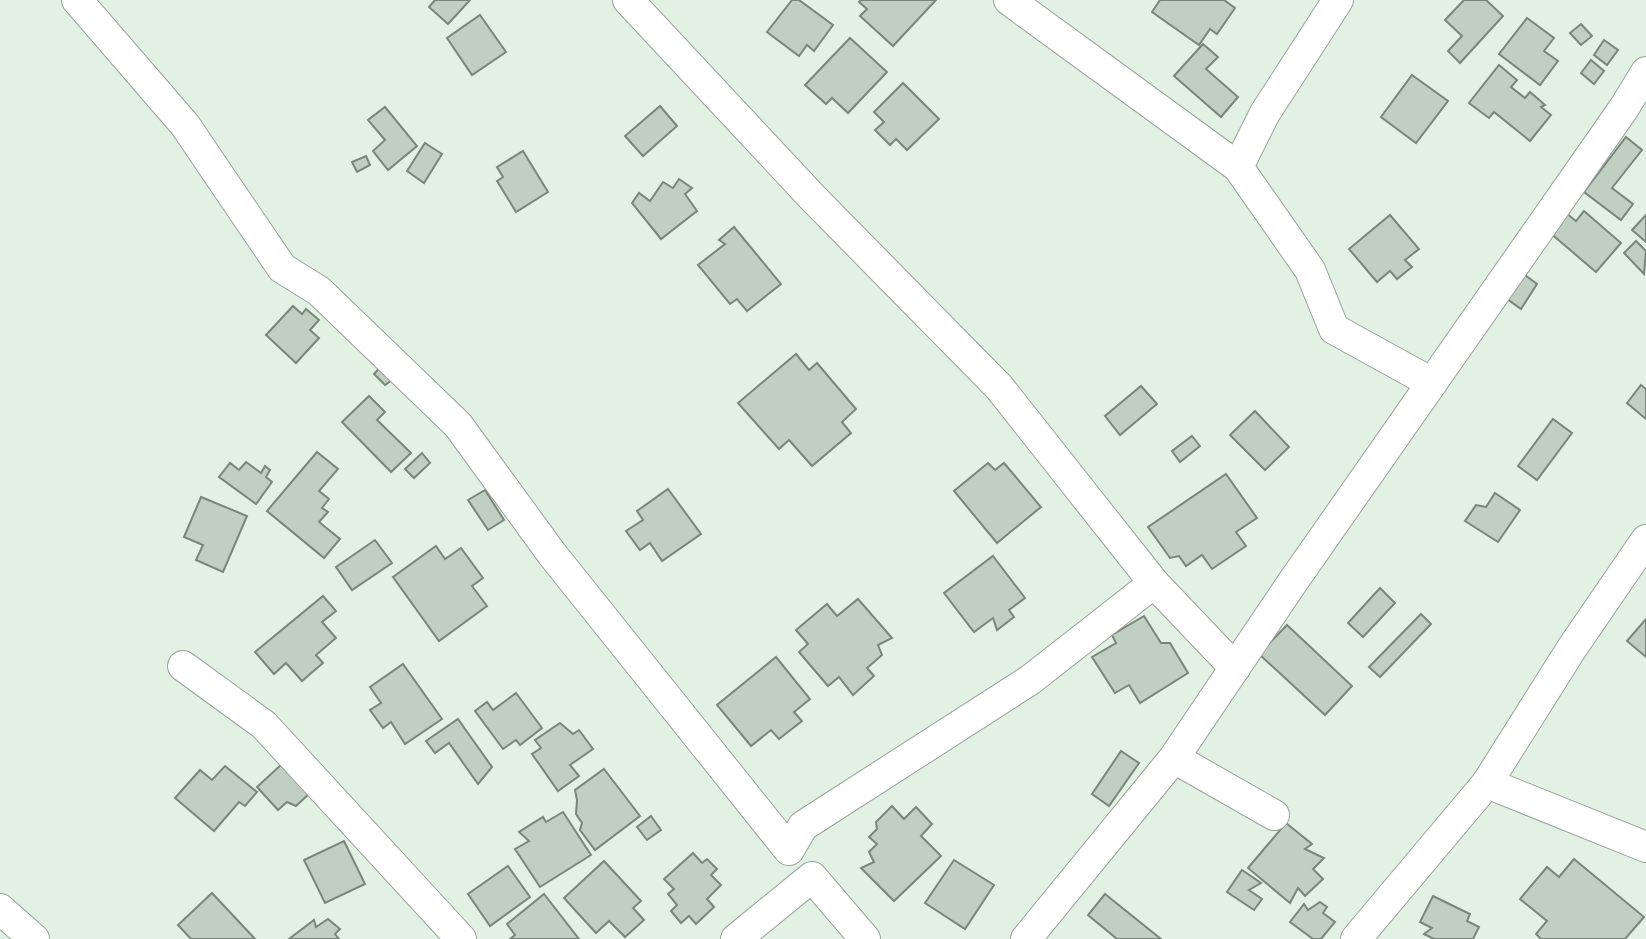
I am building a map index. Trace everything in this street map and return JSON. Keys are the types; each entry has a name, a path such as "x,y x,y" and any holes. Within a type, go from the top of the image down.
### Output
{"street":[{"path":"77,0 185,125 282,268 320,291 458,425 552,554 789,850 866,939"},
{"path":"628,0 813,198 999,387 1154,583 1235,668"},
{"path":"1009,0 1238,167 1310,270 1334,329 1432,383"},
{"path":"1238,167 1265,113 1338,0"},
{"path":"1026,939 1174,758 1616,120 1646,72"},
{"path":"1356,939 1487,783 1572,648 1646,540"},
{"path":"789,850 803,826 1030,680 1154,583"},
{"path":"183,666 264,725 461,939"},
{"path":"1174,758 1273,815"},
{"path":"1487,783 1646,848"},
{"path":"736,939 812,877"},
{"path":"0,909 34,939"}],"building":[{"path":"435,0 470,0 448,24 429,7"},
{"path":"792,0 799,0 833,25 814,51 807,45 799,56 767,32"},
{"path":"936,0 893,46 860,16 867,9 859,2"},
{"path":"1160,0 1224,0 1235,8 1217,34 1210,29 1199,45 1152,12"},
{"path":"1464,0 1486,0 1503,16 1460,63 1448,51 1462,36 1445,20"},
{"path":"480,15 506,52 472,75 447,38"},
{"path":"1527,18 1554,38 1544,51 1558,61 1540,85 1499,54"},
{"path":"1581,24 1592,36 1581,45 1570,33"},
{"path":"850,38 887,72 848,113 832,98 826,104 805,85"},
{"path":"1604,40 1618,50 1607,65 1594,55"},
{"path":"1203,44 1218,57 1206,69 1238,97 1221,117 1174,76"},
{"path":"1591,60 1604,71 1594,84 1581,73"},
{"path":"1499,65 1517,80 1511,87 1525,98 1530,92 1545,105 1541,107 1551,115 1530,141 1494,112 1489,118 1469,103"},
{"path":"1412,75 1448,101 1416,143 1381,117"},
{"path":"903,83 939,119 907,150 896,139 890,145 875,130 884,122 874,112"},
{"path":"660,106 677,126 643,156 625,136"},
{"path":"385,107 417,146 388,170 373,151 385,140 368,120"},
{"path":"1626,137 1642,150 1612,188 1633,204 1621,220 1584,192"},
{"path":"425,143 442,154 424,183 407,171"},
{"path":"523,151 548,192 516,212 497,181 503,177 497,167"},
{"path":"366,156 370,165 357,172 352,162"},
{"path":"679,179 692,188 685,194 697,211 661,239 632,203 639,193 650,201 663,182 673,188"},
{"path":"1584,211 1621,243 1596,272 1549,232 1566,213 1576,221"},
{"path":"1390,215 1419,249 1405,260 1412,267 1397,279 1390,271 1377,282 1349,249"},
{"path":"1646,215 1646,242 1632,230"},
{"path":"734,227 781,284 747,311 737,299 730,304 698,265 725,244 719,240"},
{"path":"1636,241 1646,251 1644,274 1624,253"},
{"path":"1521,272 1537,284 1521,309 1503,296"},
{"path":"293,306 302,314 306,309 319,320 310,330 319,338 296,363 266,335"},
{"path":"796,354 809,370 817,363 856,409 842,422 851,433 812,466 789,440 779,449 738,403"},
{"path":"385,362 395,378 385,385 374,374"},
{"path":"1641,385 1646,389 1646,419 1627,403"},
{"path":"1141,386 1157,404 1120,435 1105,416"},
{"path":"369,396 385,412 377,420 411,453 391,472 342,422"},
{"path":"1255,411 1289,447 1265,470 1230,435"},
{"path":"1553,419 1572,433 1537,480 1518,466"},
{"path":"1192,436 1200,446 1180,462 1172,451"},
{"path":"317,452 338,469 319,491 329,499 322,508 328,512 319,522 340,539 324,558 267,511"},
{"path":"422,453 430,463 414,478 405,469"},
{"path":"246,462 261,473 265,466 270,470 266,477 272,482 256,504 219,477 230,463 239,470"},
{"path":"988,463 995,470 1004,463 1041,507 997,543 954,491"},
{"path":"1226,474 1257,518 1236,532 1246,546 1212,569 1202,555 1186,566 1179,556 1170,558 1148,527"},
{"path":"668,489 701,534 662,561 650,543 640,550 626,531 643,520 637,511"},
{"path":"485,490 504,520 488,530 468,500"},
{"path":"1495,493 1520,510 1498,542 1465,521 1476,505 1486,507"},
{"path":"201,497 247,516 223,572 196,560 203,545 184,537"},
{"path":"375,540 392,563 352,590 336,567"},
{"path":"436,546 445,559 461,548 483,578 472,586 487,606 439,641 393,577"},
{"path":"993,556 1025,598 1009,610 1014,617 997,630 993,618 974,632 944,593"},
{"path":"1380,588 1395,603 1363,637 1348,623"},
{"path":"323,596 336,611 322,622 336,638 316,655 323,663 302,681 286,663 274,674 255,652"},
{"path":"858,599 892,638 878,645 882,655 867,668 874,676 853,695 839,677 828,686 799,652 808,644 796,630 827,604 837,616"},
{"path":"1421,614 1431,624 1380,677 1369,667"},
{"path":"1144,616 1161,643 1170,643 1188,673 1140,703 1129,685 1115,693 1092,657 1116,643 1112,635"},
{"path":"1646,619 1646,657 1627,641"},
{"path":"1287,625 1352,686 1325,715 1259,654"},
{"path":"776,657 810,699 794,712 802,721 779,739 771,730 751,746 717,705"},
{"path":"403,664 442,719 405,744 391,722 383,728 370,710 381,703 370,687"},
{"path":"516,693 542,728 520,745 516,740 503,749 475,711 487,702 493,710"},
{"path":"458,719 492,767 478,784 449,743 435,753 426,741"},
{"path":"560,723 573,734 579,730 593,749 570,765 579,776 558,791 532,754 541,748 535,740"},
{"path":"1121,751 1139,763 1109,806 1092,794"},
{"path":"283,763 311,792 296,806 287,802 278,810 257,787"},
{"path":"225,766 257,792 245,806 239,802 214,831 175,798 200,770 212,780"},
{"path":"604,769 640,816 595,850 580,830 582,823 576,814 575,790"},
{"path":"892,806 904,819 916,807 932,824 921,836 941,856 894,901 861,868 874,862 869,852 877,844 869,837 877,829 876,822"},
{"path":"563,812 591,855 540,887 515,849 529,841 519,832 543,817 546,822"},
{"path":"651,816 661,830 647,840 637,827"},
{"path":"1286,823 1312,844 1305,849 1324,858 1313,869 1323,879 1305,896 1298,888 1290,903 1248,868"},
{"path":"344,841 365,884 325,903 304,860"},
{"path":"693,853 702,863 707,859 717,869 711,875 721,885 707,899 714,907 696,924 689,916 681,923 671,911 677,905 668,894 674,889 664,879"},
{"path":"1574,859 1644,917 1625,939 1541,939 1536,934 1547,921 1520,899 1547,867 1559,877"},
{"path":"954,860 994,885 965,929 925,903"},
{"path":"604,861 641,901 633,908 644,920 625,937 609,921 596,933 564,898"},
{"path":"508,866 530,897 490,926 468,894"},
{"path":"1242,870 1261,883 1249,890 1262,899 1254,910 1227,892"},
{"path":"212,893 255,939 191,939 178,925"},
{"path":"544,894 579,939 510,939 515,935 507,924"},
{"path":"1105,894 1161,939 1117,939 1088,915"},
{"path":"1433,896 1470,914 1467,921 1479,927 1473,939 1434,939 1424,934 1432,928 1420,922"},
{"path":"1320,902 1327,907 1323,913 1335,922 1321,939 1313,939 1290,922 1304,904 1308,910"},
{"path":"328,919 340,929 335,934 339,939 289,939 314,920 316,927"}]}
